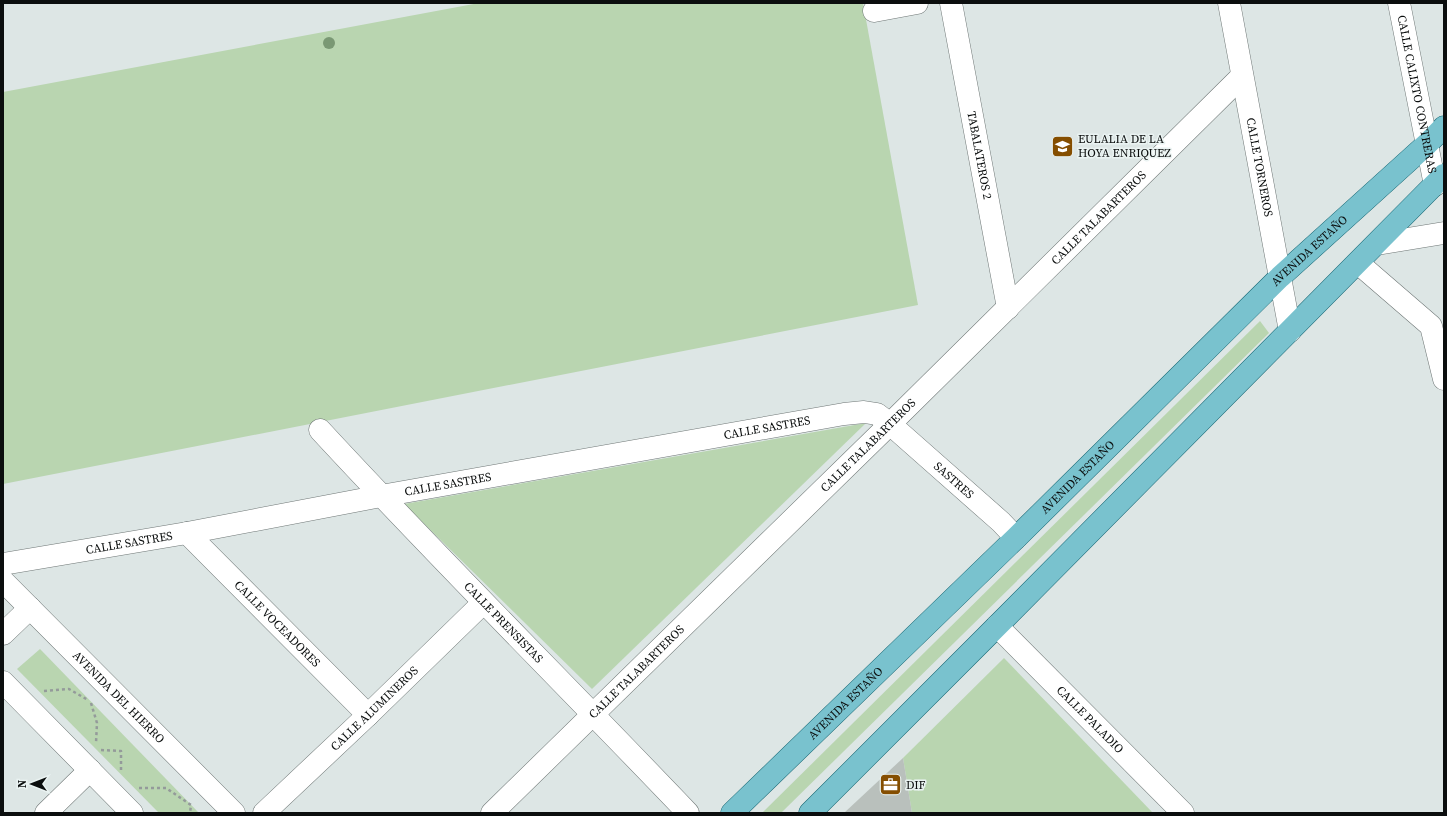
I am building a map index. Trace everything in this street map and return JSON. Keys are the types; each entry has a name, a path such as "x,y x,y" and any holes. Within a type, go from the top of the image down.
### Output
{"main road":[{"name":"AVENIDA ESTAÑO","path":"732,813 1016,538 1280,277 1444,127"},
{"path":"810,813 998,626 1439,180"}],"street":[{"path":"874,11 917,3"},
{"name":"TABALATEROS 2","path":"951,3 1008,308"},
{"name":"CALLE TORNEROS","path":"1229,3 1290,330"},
{"name":"CALLE CALIXTO CONTRERAS","path":"1399,3 1427,144 1439,180"},
{"name":"CALLE TALABARTEROS","path":"492,813 890,424 1242,76"},
{"path":"1377,244 1444,233"},
{"path":"1358,263 1438,324 1444,379"},
{"name":"CALLE SASTRES","path":"3,564 187,533 380,496 844,414 864,412 877,414 890,424"},
{"name":"SASTRES","path":"890,424 1001,522 1016,538"},
{"name":"CALLE PRENSISTAS","path":"320,430 380,496 483,603 594,714 688,813"},
{"name":"CALLE VOCEADORES","path":"187,533 368,715"},
{"name":"AVENIDA DEL HIERRO","path":"3,580 234,813"},
{"name":"CALLE ALUMINEROS","path":"264,813 368,715 483,603"},
{"path":"3,634 30,608"},
{"name":"CALLE PALADIO","path":"998,626 1183,813"},
{"path":"8,687 132,813"},
{"path":"46,813 90,770"}],"path":[{"path":"8,687 69,689 91,702 97,723 96,749 121,751 121,774"},
{"path":"135,788 166,788 191,805 190,813"}],"green space":[{"path":"479,3 863,3 918,305 3,484 3,92"},
{"path":"1260,321 1269,333 781,813 762,813"},
{"path":"866,423 592,689 404,504"},
{"path":"40,649 199,813 159,813 17,669"},
{"path":"1004,658 1153,813 912,813 903,758"}],"building":[{"name":"DIF","path":"903,758 912,813 844,813"}],"place":[{"name":"EULALIA DE LA HOYA ENRIQUEZ","path":"1062,146"},
{"name":"DIF","path":"890,785"}]}
